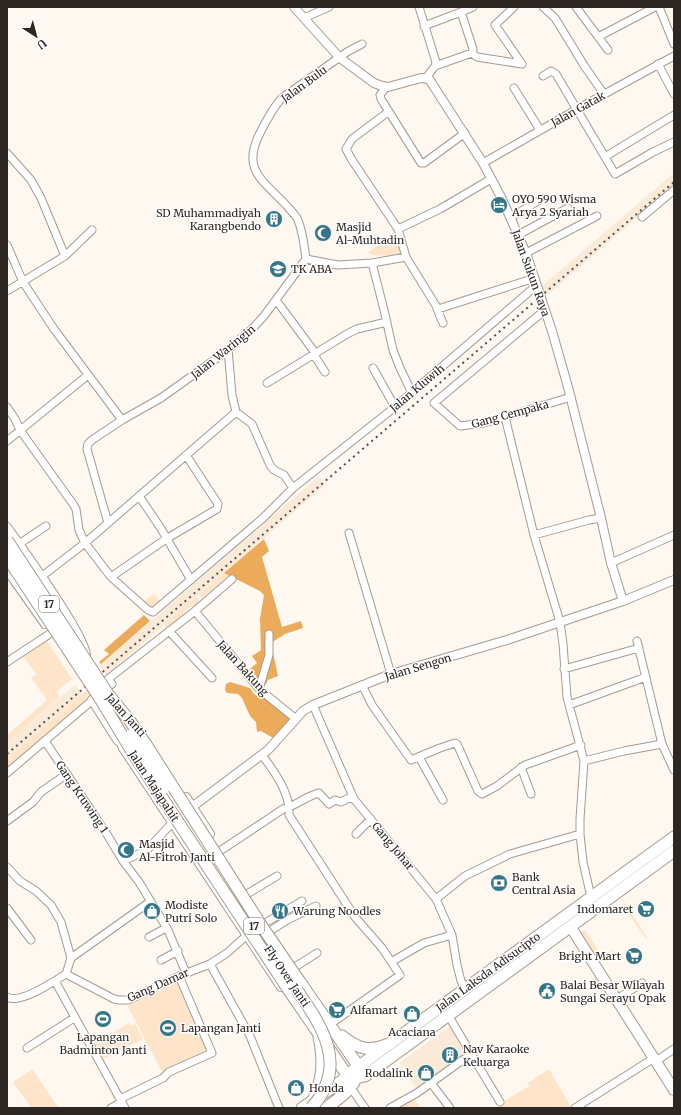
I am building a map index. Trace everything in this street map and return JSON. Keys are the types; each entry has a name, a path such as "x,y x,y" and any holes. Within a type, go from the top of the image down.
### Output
{"main road":[{"name":"Jalan Majapahit","path":"7,540 140,751"},
{"name":"Jalan Majapahit","path":"7,557 134,755 318,1032"},
{"name":"Jalan Majapahit","path":"104,693 130,721 147,746 257,919 329,1025 353,1082"},
{"name":"Fly Over Janti","path":"140,751 317,1020 324,1033 330,1055 330,1072 324,1090 312,1104"},
{"name":"Jalan Laksda Adisucipto","path":"302,1108 312,1104 343,1080 353,1082 443,1023 448,1015 472,989 591,897 674,838"},
{"name":"Jalan Laksda Adisucipto","path":"326,1108 391,1043 570,926 674,851"},
{"path":"570,926 674,1090"},
{"name":"Jalan Laksda Adisucipto","path":"353,1082 448,1015"},
{"path":"329,1025 351,1044 362,1048 375,1049 391,1043"},
{"name":"17","path":"312,1104 323,1066 318,1032"},
{"name":"17","path":"318,1032 353,1082"}],"street":[{"path":"294,7 340,58 374,83 386,87 426,78 435,66 436,62 419,7"},
{"path":"304,18 329,7"},
{"path":"424,26 473,7"},
{"path":"472,53 476,57 522,64 495,25 514,7"},
{"path":"544,7 555,18 585,67 604,94"},
{"path":"576,7 608,50"},
{"path":"598,37 655,7"},
{"path":"659,7 674,44"},
{"path":"461,12 473,49 472,53"},
{"path":"340,58 362,44"},
{"path":"435,66 472,53"},
{"name":"Jalan Gatak","path":"483,163 674,56"},
{"name":"Jalan Bulu","path":"306,259 300,228 296,217 257,173 252,163 254,146 276,104 291,91 340,58"},
{"path":"658,64 674,94"},
{"path":"543,76 549,72 554,72 614,174 674,142"},
{"name":"Jalan Sukun Raya","path":"426,78 429,79 483,163 502,199 526,253 546,310 571,397 611,563 623,602"},
{"path":"386,87 380,95 381,99 422,163 465,133"},
{"path":"514,88 540,130"},
{"path":"388,112 352,139 346,149 398,229 406,257 437,309 443,323"},
{"path":"608,155 674,115"},
{"path":"7,153 31,180 41,198 65,256"},
{"path":"398,229 440,209 491,179"},
{"path":"642,217 674,190"},
{"path":"510,218 543,198"},
{"path":"518,235 568,208"},
{"path":"526,253 597,216"},
{"path":"7,291 65,256 92,230"},
{"path":"7,245 23,282 54,329 122,420"},
{"path":"306,259 338,265 372,263 406,257"},
{"name":"Jalan Waringin","path":"108,523 87,449 88,444 122,420 161,398 218,357 252,329 264,316 306,259"},
{"path":"372,263 393,350 412,393"},
{"path":"437,309 536,281"},
{"name":"Jalan Kluwih","path":"191,580 263,518 293,488 412,393 536,281"},
{"path":"276,300 315,354 325,372"},
{"name":"Gang Cempaka","path":"546,310 434,403 460,426 484,423 571,397"},
{"path":"267,383 347,334 357,329 387,322"},
{"path":"228,349 232,395 236,412 252,424 270,465 274,470 284,475 293,488"},
{"path":"373,368 395,407"},
{"path":"7,441 88,375"},
{"path":"7,407 20,430 76,509 79,530 85,543 111,577 152,612 191,580 160,527 139,496"},
{"path":"41,577 85,543 236,412"},
{"path":"505,417 534,535 560,622 567,697 581,745 584,762 580,834 583,862 591,897"},
{"path":"111,577 166,539 217,509 218,506 186,455"},
{"path":"534,535 601,518"},
{"path":"19,544 46,526"},
{"path":"7,527 70,620 86,650 85,659 75,657 57,640 8,573"},
{"path":"349,533 391,674"},
{"path":"611,563 674,535"},
{"path":"7,774 92,700 104,693 112,684 108,679 195,611 232,579"},
{"name":"Jalan Sengon","path":"192,806 262,755 279,739 303,711 313,705 391,674 510,639 623,602 674,580"},
{"name":"Jalan Bakung","path":"195,611 259,689 296,719"},
{"path":"7,661 51,633 58,634 65,632 68,630 70,620"},
{"path":"169,631 212,678"},
{"path":"259,689 269,655 269,634"},
{"path":"564,669 638,644 662,744 674,770"},
{"path":"569,705 646,677"},
{"path":"362,685 372,705 411,760 455,743 457,744 478,791 482,794 497,786 521,767 581,745"},
{"name":"Jalan Janti","path":"104,693 144,734 192,806 270,931 304,980 315,1004"},
{"name":"Jalan Janti","path":"104,693 123,748 284,992 304,1013"},
{"path":"92,700 123,748"},
{"name":"Gang Johar","path":"313,705 354,799 436,899 452,935 461,981 472,989"},
{"path":"123,748 123,742 128,733 140,730 144,734"},
{"name":"Gang Kruwing 1","path":"45,741 123,861 151,901 178,951 186,973"},
{"path":"584,762 624,751 662,744"},
{"path":"262,755 270,765 282,786 290,808 289,815 355,917 382,948 400,975 329,1025"},
{"path":"419,757 443,800"},
{"path":"521,767 531,794"},
{"path":"7,821 33,802 41,792 67,774"},
{"path":"220,851 283,809 290,808 311,795 319,793 329,804 335,800 341,802 349,798 354,799"},
{"path":"356,834 370,819"},
{"path":"123,861 147,850 172,823"},
{"path":"436,899 465,876 510,854 580,834"},
{"path":"7,997 15,999 54,982 66,974 71,958 61,922 51,905 36,891 8,871"},
{"path":"212,885 233,872"},
{"path":"247,894 277,876"},
{"path":"71,958 151,901"},
{"path":"265,923 302,901"},
{"path":"270,931 287,920 316,906"},
{"path":"7,908 31,940"},
{"path":"149,937 166,928"},
{"path":"391,962 424,943 452,935"},
{"name":"Gang Damar","path":"66,974 114,998 123,1001 128,1000 179,976 210,964 227,953 246,936"},
{"path":"161,960 178,951"},
{"path":"295,967 317,953"},
{"path":"210,964 250,1036 279,1108"},
{"path":"111,1108 123,1103 163,1078 169,1072 212,1053 179,976"},
{"path":"54,982 123,1103"},
{"path":"617,999 642,983"},
{"path":"448,1015 500,1102"},
{"path":"26,1048 74,1018"},
{"path":"575,1108 674,1049"},
{"path":"390,1108 417,1093 471,1054"},
{"path":"353,1082 365,1108"},
{"path":"431,1082 450,1108"}],"shaded area":[{"path":"674,173 674,186 545,297 541,287"},
{"path":"394,234 398,234 404,253 387,256 371,255 368,252"},
{"path":"318,477 325,485 107,675 99,666"},
{"path":"264,539 269,551 262,557 282,627 301,621 303,628 285,634 271,643 278,676 268,680 266,684 257,685 253,680 256,676 250,669 257,663 252,656 261,650 260,619 264,595 260,591 224,573"},
{"path":"224,573 229,575 202,598 199,595"},
{"path":"154,594 161,602 152,610 143,602"},
{"path":"196,597 201,603 195,608 192,605 184,612 186,615 169,630 164,625"},
{"path":"144,615 150,621 101,664 99,662 109,654 104,650"},
{"path":"46,639 72,679 56,692 60,697 7,743 7,735 47,700 31,678 36,674 22,655"},
{"path":"230,682 250,688 254,694 261,698 264,697 293,720 275,739 261,731 257,732 256,722 250,716 242,698 238,694 227,693 225,690 226,684"},
{"path":"75,685 83,694 7,759 7,743"},
{"path":"87,690 91,696 7,768 7,759"},
{"path":"623,900 647,937 645,938 624,907"},
{"path":"585,930 602,956 612,950 613,951 602,959 598,959 581,934 581,932"},
{"name":"Lapangan Janti","path":"177,980 208,1051 162,1072 127,1005"},
{"path":"129,1023 130,1026 135,1023 143,1039 104,1059 95,1044"},
{"path":"452,1025 469,1054 417,1090 399,1063"},
{"path":"32,1069 59,1108 31,1108 13,1082"},
{"path":"549,1069 571,1107 497,1108 504,1101 529,1086 528,1083"},
{"path":"413,1097 421,1108 392,1108"}],"railway":[{"path":"7,754 674,182"}],"place":[{"name":"OYO 590 Wisma Arya 2 Syariah","path":"499,205"},
{"name":"SD Muhammadiyah Karangbendo","path":"274,219"},
{"name":"Masjid Al-Muhtadin","path":"323,233"},
{"name":"TK ABA","path":"278,269"},
{"name":"Masjid Al-Fitroh Janti","path":"126,850"},
{"name":"Bank Central Asia","path":"499,883"},
{"name":"Indomaret","path":"646,909"},
{"name":"Modiste Putri Solo","path":"152,911"},
{"name":"Warung Noodles","path":"280,911"},
{"name":"Bright Mart","path":"634,956"},
{"name":"Balai Besar Wilayah Sungai Serayu Opak","path":"547,991"},
{"name":"Alfamart","path":"337,1010"},
{"name":"Acaciana","path":"412,1014"},
{"name":"Lapangan Badminton Janti","path":"103,1019"},
{"name":"Lapangan Janti","path":"168,1028"},
{"name":"Nav Karaoke Keluarga","path":"450,1055"},
{"name":"Rodalink","path":"426,1073"},
{"name":"Honda","path":"296,1088"}]}
